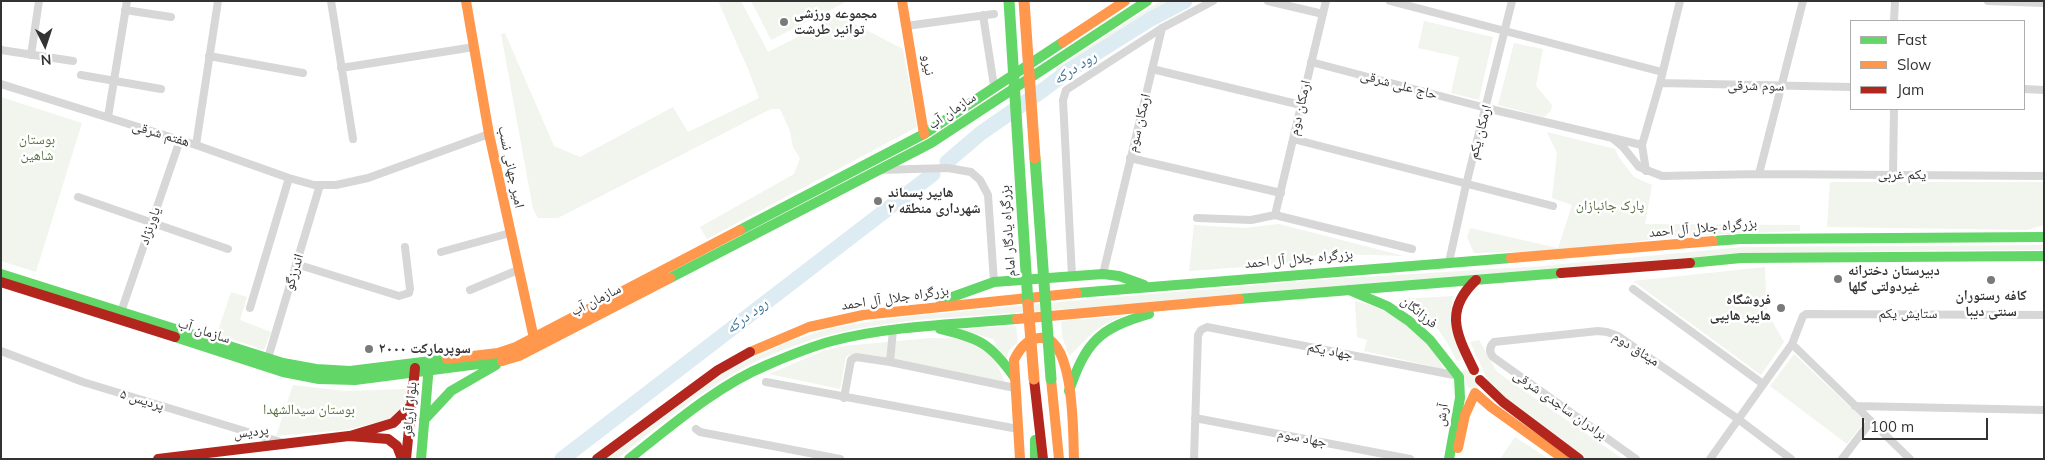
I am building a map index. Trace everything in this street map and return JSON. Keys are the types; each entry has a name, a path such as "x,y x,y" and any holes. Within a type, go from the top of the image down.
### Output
{"main road":[{"name":"امیر جهانی نسب","path":"466,1 489,134 535,342"},
{"name":"نیرو","path":"902,1 924,134"},
{"name":"بزرگراه یادگار امام","path":"1008,1 1025,267 1036,409 1043,459"},
{"path":"1024,1 1051,379 1059,459"},
{"name":"سازمان آب","path":"1,282 283,372 319,379 355,380 389,376 429,366 498,353 535,342 931,143 992,102 1088,32 1125,1"},
{"name":"سازمان آب","path":"429,366 500,362 519,356 535,342 924,134 991,88 1088,32 1147,1"},
{"path":"991,88 992,102"},
{"path":"2023,237 2044,231"},
{"name":"بزرگراه جلال آل احمد","path":"597,459 710,376 758,348 809,327 863,315 1147,286 1654,248 1740,239 2044,237"},
{"path":"629,459 720,392 766,365 832,341 893,330 1346,289 1741,258 2044,256"},
{"name":"سازمان آب","path":"1,274 268,358 316,369 350,371 415,369"},
{"path":"920,308 994,282 1103,274 1119,276 1147,286"},
{"name":"فرزانگان","path":"1476,280 1461,296 1456,315 1462,345 1477,375 1503,402 1579,459"},
{"name":"فرزانگان","path":"1346,289 1387,306 1410,321 1430,340 1460,376 1469,391 1475,393"},
{"path":"1069,391 1075,369 1083,353 1106,329 1128,319 1197,302"},
{"path":"927,326 974,337 987,343 1001,358 1015,383"},
{"path":"1020,459 1014,360 1018,350 1024,343 1033,338 1044,338 1054,343 1062,355 1069,391 1074,459"},
{"path":"424,420 451,390 500,362"},
{"path":"1460,376 1459,371 1462,366 1468,365 1477,375"},
{"name":"بلوار آریافر","path":"421,459 429,366"},
{"name":"بلوار آریافر","path":"406,459 415,369"},
{"name":"آرش","path":"1456,459 1465,415 1475,393 1480,389 1477,375"},
{"path":"389,376 402,382 412,393"},
{"name":"آرش","path":"1449,459 1460,398 1460,376"},
{"path":"1475,393 1491,407 1564,459"},
{"path":"349,436 393,423 411,406"},
{"path":"1035,459 1036,409"},
{"path":"349,436 388,439 397,446 402,459"},
{"name":"پردیس","path":"158,459 349,436"}],"street":[{"path":"31,54 39,1"},
{"path":"108,117 127,1"},
{"path":"196,145 218,1"},
{"path":"331,1 353,138"},
{"path":"1072,276 1064,94 1069,86 1162,28 1213,1"},
{"path":"1268,1 1323,14"},
{"name":"ارمکان دوم","path":"1275,215 1326,1"},
{"path":"1390,1 1662,72"},
{"name":"ارمکان یکم","path":"1449,262 1466,185 1512,1"},
{"path":"1646,171 1642,145 1660,83 1680,1"},
{"path":"1759,174 1783,86 1803,1"},
{"path":"1894,20 1895,1"},
{"path":"1988,1 2044,3"},
{"path":"125,10 171,17"},
{"path":"906,26 994,14"},
{"path":"983,15 991,88"},
{"name":"ارمکان سوم","path":"1103,274 1162,28"},
{"path":"341,68 474,48"},
{"path":"1,50 73,61"},
{"path":"209,56 303,73"},
{"name":"حاج علی شرقی","path":"1311,62 1486,108 1642,145"},
{"path":"1152,69 1301,105"},
{"path":"81,75 161,89"},
{"name":"سوم شرقی","path":"1660,83 1850,87"},
{"name":"هفتم شرقی","path":"1,84 196,145 289,178 320,185 346,183 382,174 489,134"},
{"path":"2025,89 2044,90"},
{"path":"1893,175 1894,110"},
{"path":"1612,138 1623,147 1634,162 1646,171"},
{"path":"1293,139 1553,206"},
{"name":"یاورنژاد","path":"121,312 180,140"},
{"path":"1130,158 1280,193"},
{"path":"879,170 948,168 971,172 980,180 988,195 994,282"},
{"name":"یکم غربی","path":"1646,171 1662,176 1759,174 2044,176"},
{"path":"250,308 289,178"},
{"name":"اندرزگو","path":"268,358 320,185"},
{"path":"78,197 228,249"},
{"path":"1197,218 1251,220 1275,215 1412,249"},
{"path":"442,252 510,232"},
{"path":"296,264 399,296 409,293 410,289 405,247"},
{"path":"470,290 518,270"},
{"path":"1633,289 1763,384"},
{"name":"ستایش یکم","path":"1792,344 1803,316 1806,314 2044,315"},
{"name":"جهاد یکم","path":"1195,418 1198,335 1201,330 1207,328 1460,376"},
{"path":"890,362 893,330"},
{"name":"میثاق دوم","path":"1490,347 1494,342 1607,332 1618,336 1792,459"},
{"path":"1710,459 1792,344 1910,459"},
{"name":"برادران ساجدی شرقی","path":"1490,347 1491,354 1497,360 1636,459"},
{"name":"پردیس ۵","path":"1,351 82,382 284,443"},
{"path":"844,398 853,357 1015,383"},
{"path":"766,382 1018,429"},
{"path":"1855,406 2044,410"},
{"path":"1194,459 1195,418"},
{"name":"جهاد سوم","path":"1195,418 1410,459"},
{"path":"1842,459 1871,421"},
{"path":"696,429 700,432 840,459"}],"green space":[{"path":"718,1 741,1 768,52 839,16 903,49 917,127 707,239 700,227 794,174 800,158 793,147 790,131 780,109 771,109 558,218 538,218 533,209 501,34 505,33 554,146 580,157 673,107 688,132 759,98"},
{"name":"مجموعه ورزشی توانیر طرشت","path":"751,1 842,1 844,3 771,40"},
{"path":"1160,1 1177,1 1153,13 1058,75 1055,69"},
{"path":"1424,21 1493,37 1479,100 1451,93 1459,57 1418,48"},
{"path":"1514,43 1543,49 1536,86 1552,105 1551,111 1544,117 1498,105"},
{"name":"بوستان شاهین","path":"1,97 82,123 36,272 1,261"},
{"name":"پارک جانبازان","path":"1547,132 1615,149 1634,177 1652,185 1645,224 1800,225 1800,231 1679,236 1562,251 1474,253 1467,237 1470,228 1558,248 1572,205 1552,198 1557,153"},
{"path":"1830,182 2044,182 2044,225 2027,230 1827,227"},
{"path":"1279,224 1404,256 1340,254 1308,256 1285,264 1189,271 1194,225 1244,228"},
{"path":"2044,245 2044,250 1862,251 916,320 878,325 814,339 747,366 696,398 617,459 607,459 723,372 788,342 831,328 875,321 1070,301 1316,280 1541,266 1743,247"},
{"path":"1765,267 1767,312 1784,342 1761,375 1633,281"},
{"path":"231,292 247,297 240,320 271,332 264,350 217,334"},
{"path":"1453,296 1452,326 1461,354 1461,360 1457,361 1446,340 1434,324 1419,311 1399,299"},
{"path":"1355,301 1382,310 1407,325 1428,344 1444,369 1364,351 1367,340 1357,337"},
{"path":"1125,316 1100,328 1069,356 1062,336 1061,321"},
{"path":"1016,326 1018,342 1009,350 1006,361 993,339 958,329"},
{"path":"930,338 957,339 977,345 992,358 1005,382 879,356 859,354 846,356 840,389 769,374 823,351 844,346"},
{"path":"1479,340 1497,372 1623,459 1581,459 1525,419 1488,381 1470,342"},
{"path":"1794,354 1865,421 1847,444 1770,386"},
{"path":"1468,368 1478,379 1478,387 1474,390 1468,387 1462,375 1462,371"},
{"name":"بوستان سیدالشهدا","path":"293,385 345,391 406,389 407,403 388,420 345,430 276,436"},
{"path":"1515,437 1549,459 1500,459"}],"waterway":[{"name":"رود درکه","path":"947,162 981,133 1071,69 1151,19 1185,1"},
{"name":"رود درکه","path":"562,459 933,174"}],"traffic: fast":[{"path":"1009,1 1028,304"},
{"path":"670,278 931,143 1147,1"},
{"path":"740,230 924,134 1063,42"},
{"path":"1035,158 1051,379"},
{"path":"1713,241 1740,239 2044,237"},
{"path":"1690,263 1741,258 2044,256"},
{"path":"1077,293 1511,258"},
{"path":"1239,299 1561,273"},
{"path":"1,274 283,363 316,369 350,371 447,359"},
{"path":"941,301 994,282 1103,274 1119,276 1144,285"},
{"path":"1349,290 1387,306 1409,321 1430,340 1459,377 1460,398 1449,459"},
{"path":"1069,391 1082,360 1097,339 1118,325 1149,314"},
{"path":"629,459 695,407 731,383 749,373 807,349 832,341 876,332 923,326 1017,319"},
{"path":"940,329 966,336 984,344 998,357 1015,378"},
{"path":"175,337 283,372 319,379 355,380 502,361"},
{"path":"421,459 429,365"},
{"path":"424,420 451,391 496,365"},
{"path":"1035,440 1035,459"}],"traffic: slow":[{"path":"466,1 489,134 535,343"},
{"path":"902,1 924,134"},
{"path":"1024,1 1035,158"},
{"path":"1063,42 1125,1"},
{"path":"447,359 498,353 516,347 740,230"},
{"path":"1511,258 1713,241"},
{"path":"502,361 519,356 670,278"},
{"path":"750,352 809,327 863,315 1077,293"},
{"path":"1017,319 1239,299"},
{"path":"1028,304 1034,379"},
{"path":"1020,459 1014,360 1030,340 1039,338 1051,341 1060,352 1066,368 1072,409 1074,459"},
{"path":"1051,379 1059,459"},
{"path":"1458,448 1465,415 1475,393 1491,407 1564,459"}],"traffic: jam":[{"path":"1561,273 1690,263"},
{"path":"1474,370 1458,334 1456,313 1459,302 1476,280"},
{"path":"1,282 175,337"},
{"path":"597,459 718,370 750,352"},
{"path":"406,459 415,368"},
{"path":"1034,379 1043,459"},
{"path":"1480,380 1503,402 1579,459"},
{"path":"350,436 393,423 411,406"},
{"path":"158,459 349,436 388,439 397,446 402,459"}],"place":[{"name":"مجموعه ورزشی توانیر طرشت","path":"784,22"},
{"name":"هایپر پسماند شهرداری منطقه ۲","path":"878,201"},
{"name":"دبیرستان دخترانه غیردولتی گلها","path":"1838,279"},
{"name":"کافه رستوران سنتی دیبا","path":"1991,280"},
{"name":"فروشگاه هایپر هایپی","path":"1781,308"},
{"name":"سوپرمارکت ۲۰۰۰","path":"369,349"}]}
